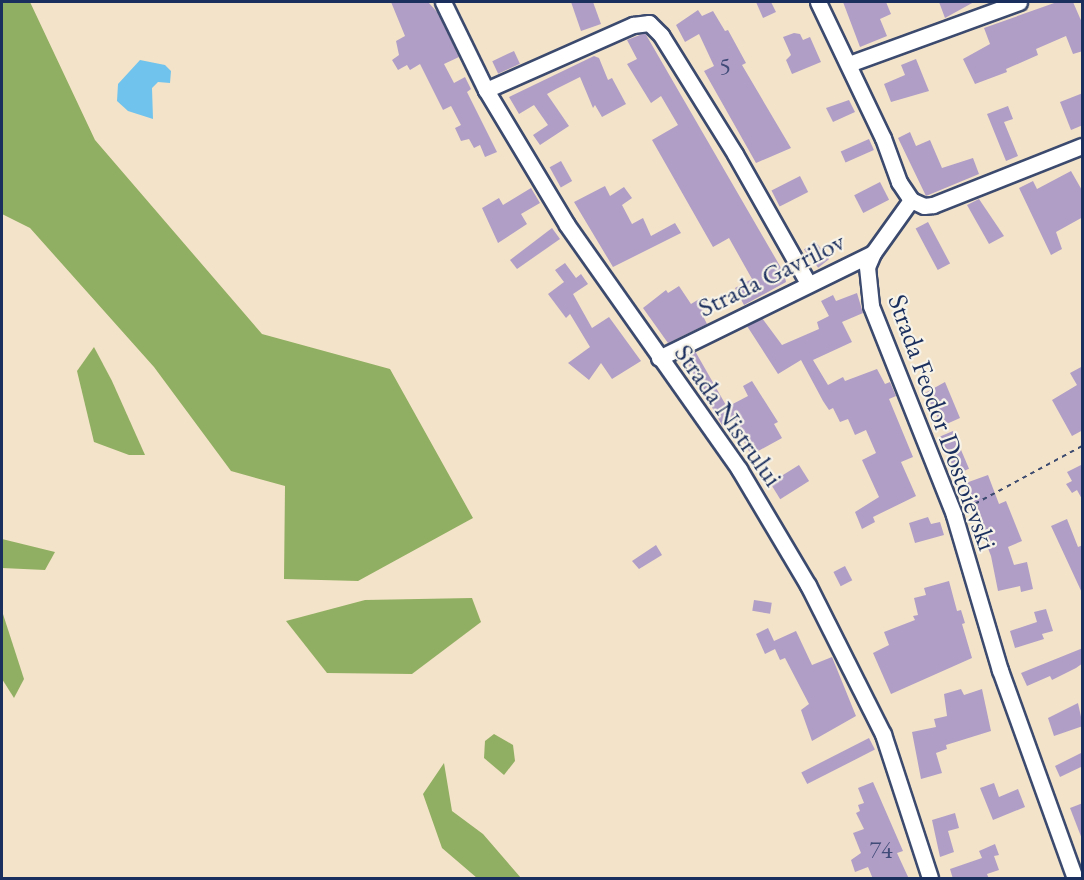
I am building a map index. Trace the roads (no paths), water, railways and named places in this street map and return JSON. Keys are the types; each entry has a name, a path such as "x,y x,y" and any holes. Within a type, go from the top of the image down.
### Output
{"street":[{"name":"Strada Nistrului","path":"443,2 486,90 567,225 739,470 834,635 883,734 930,879"},
{"path":"818,2 849,64 899,182 911,200 924,206 933,204 1083,146"},
{"path":"849,64 1020,2"},
{"path":"486,90 633,25 649,23 662,35 735,154 808,283"},
{"name":"Strada Feodor Dostoievski","path":"911,200 873,253 867,267 871,306 954,515 1000,670 1075,879"},
{"name":"Strada Gavrilov","path":"659,358 873,253"}],"water":[{"path":"140,60 165,65 171,71 170,83 158,82 152,88 153,119 128,111 117,101 118,84"}]}
